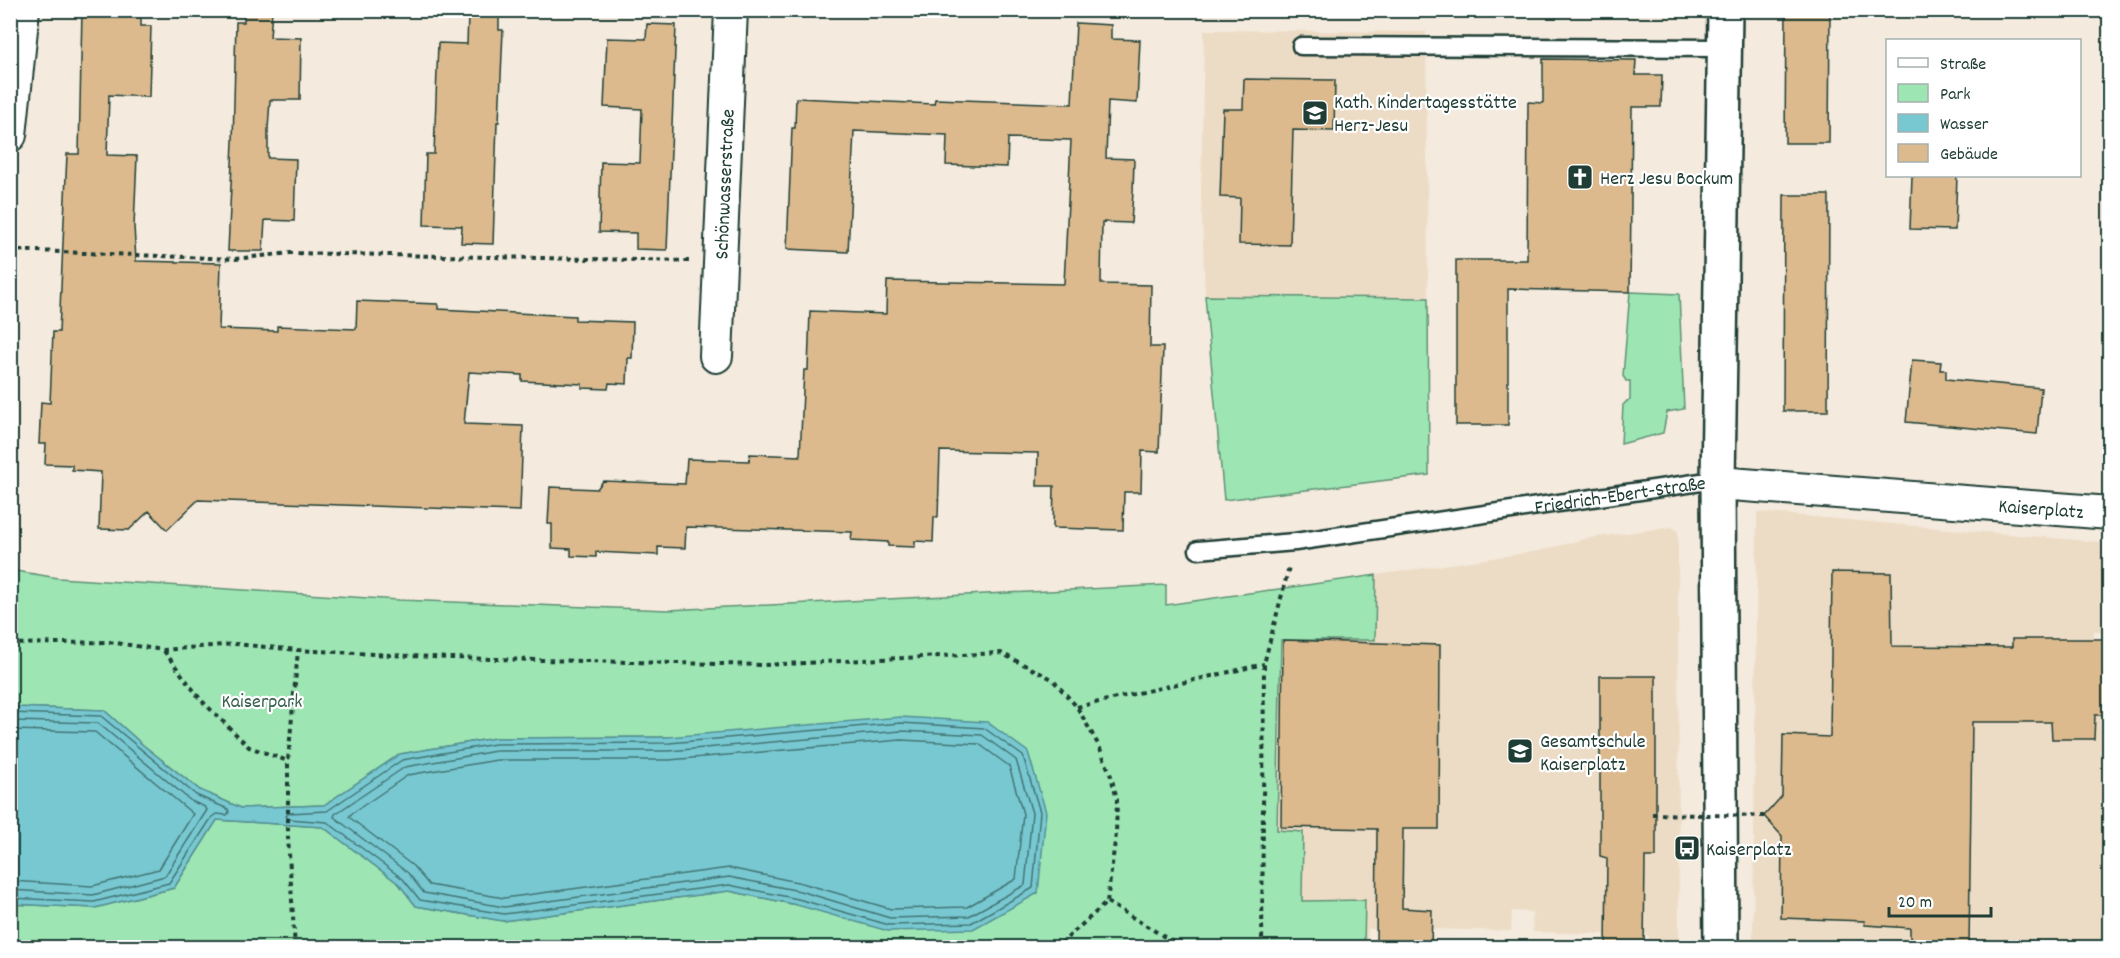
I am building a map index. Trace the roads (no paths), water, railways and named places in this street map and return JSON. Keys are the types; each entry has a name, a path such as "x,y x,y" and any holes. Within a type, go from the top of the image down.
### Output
{"street":[{"path":"10,135 23,10"},
{"name":"Schönwasserstraße","path":"716,356 731,10"},
{"name":"Friedrich-Ebert-Straße","path":"1718,483 1725,10"},
{"path":"1718,483 1721,948"},
{"name":"Kaiserplatz","path":"1718,483 2109,513"}],"lane":[{"path":"1301,46 1725,48"},
{"name":"Friedrich-Ebert-Straße","path":"1197,550 1295,542 1701,482 1718,483"}],"water":[{"path":"11,707 104,710 143,745 200,790 241,808 324,805 400,754 495,738 668,737 901,717 987,722 1028,752 1046,812 1038,893 973,929 888,931 797,905 729,891 503,921 416,906 399,884 323,827 217,820 174,888 95,908 11,904"}],"place":[{"name":"Kath. Kindertagesstätte Herz-Jesu","path":"1315,113"},
{"name":"Herz Jesu Bockum","path":"1580,177"},
{"name":"Gesamtschule Kaiserplatz","path":"1520,751"},
{"name":"Kaiserplatz","path":"1687,848"}],"park label":[{"name":"Kaiserpark","path":"262,700"}]}
